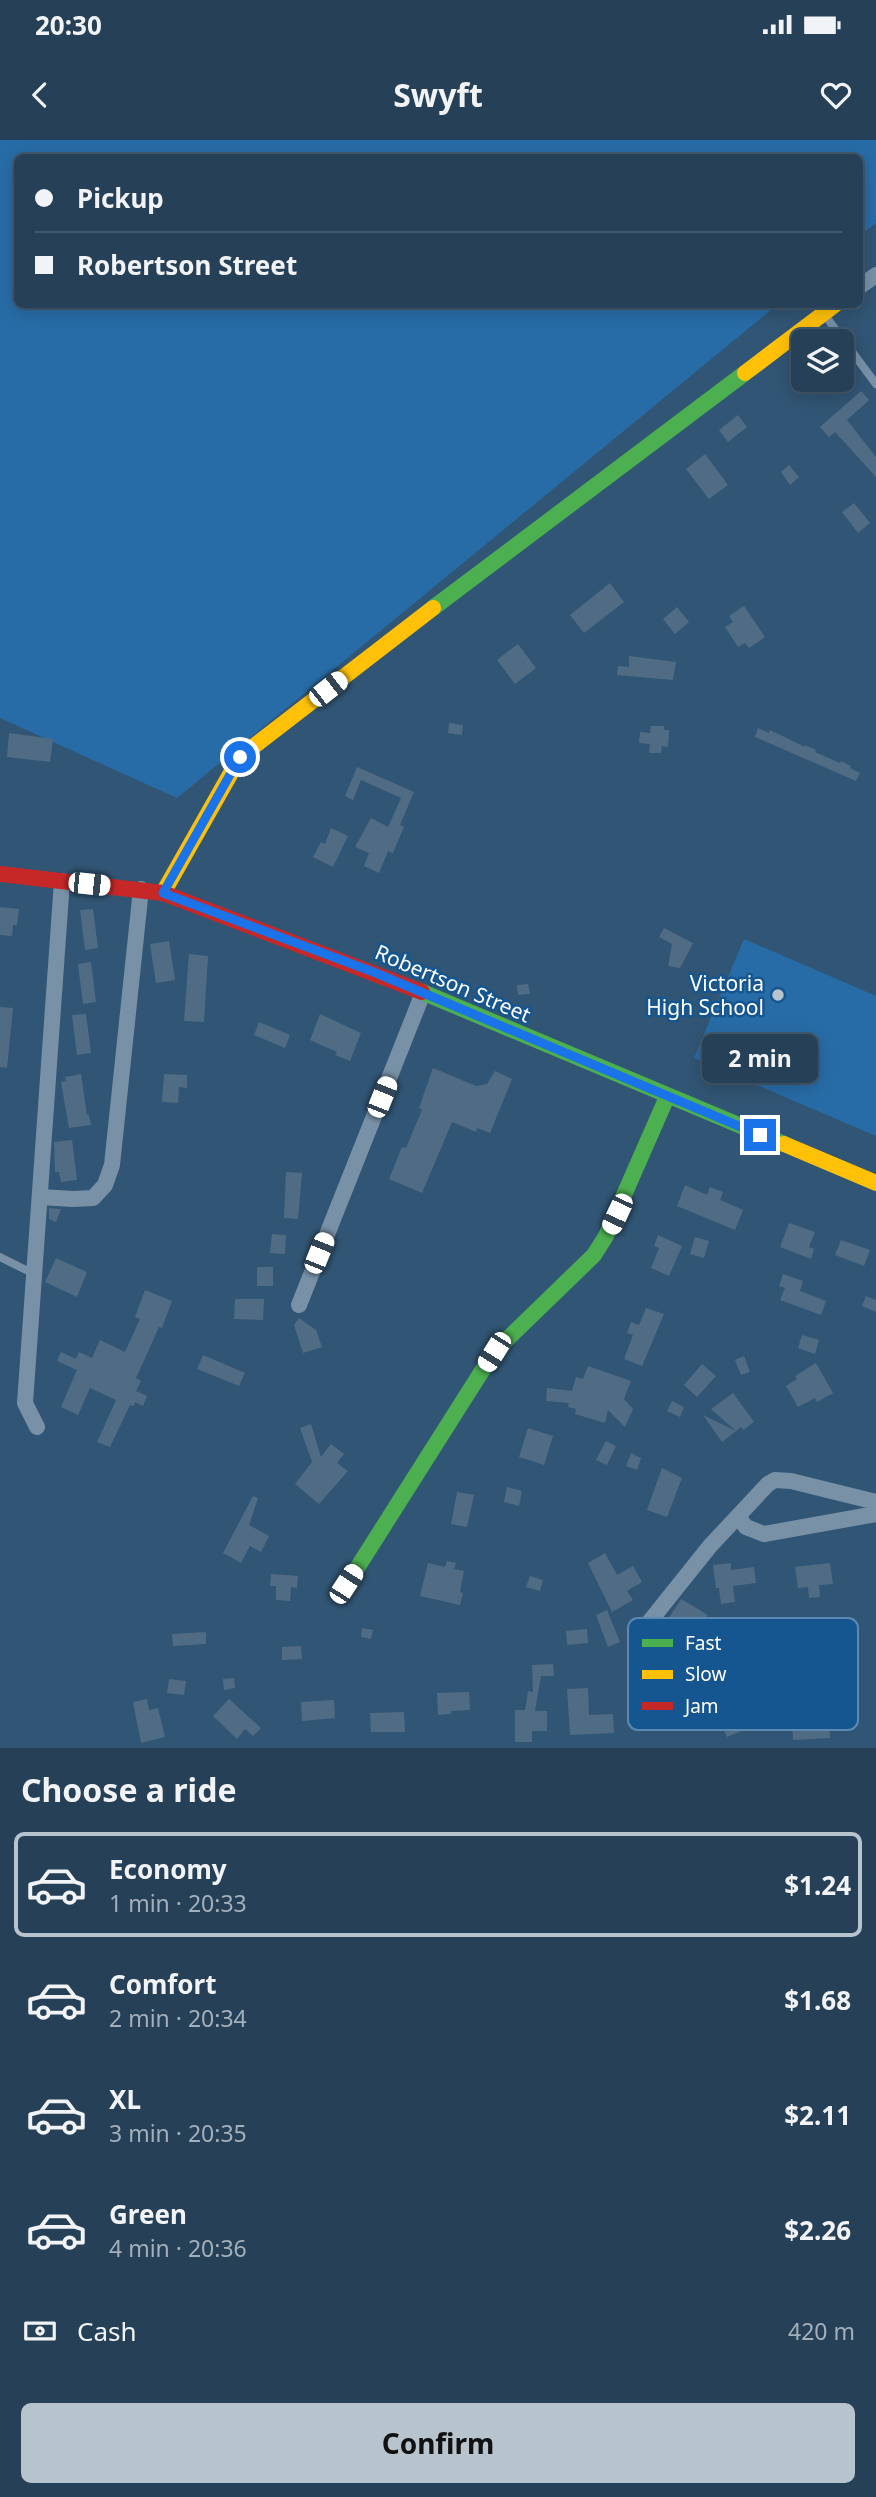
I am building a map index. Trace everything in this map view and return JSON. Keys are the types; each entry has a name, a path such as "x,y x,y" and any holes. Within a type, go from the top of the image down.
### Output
{"street":[{"path":"163,893 240,757 830,309"},
{"name":"Robertson Street","path":"0,874 163,893 376,973 876,1183"},
{"path":"37,1427 25,1403 62,881"},
{"path":"40,1197 93,1198 105,1185 112,1165 141,889"},
{"path":"299,1305 423,993"},
{"path":"346,1584 494,1352 594,1255 606,1236 667,1097"},
{"path":"652,1618 710,1546 768,1484 775,1480 791,1481 876,1502"},
{"path":"738,1517 746,1527 764,1534 876,1514"}],"lane":[{"path":"830,309 876,384"},
{"path":"0,1257 26,1270 35,1271"}],"shaded area":[{"path":"0,140 876,140 876,223 863,233 863,154 14,154 14,308 773,308 177,798 0,718"},
{"path":"744,939 876,996 876,1136 694,1058"}],"building":[{"path":"861,391 869,400 847,420 876,457 876,477 835,432 829,437 820,427"},
{"path":"738,415 747,427 728,442 719,430"},
{"path":"705,454 728,485 709,499 686,469"},
{"path":"789,465 799,477 790,485 781,472"},
{"path":"854,503 870,523 858,533 842,512"},
{"path":"610,583 624,602 584,633 570,615"},
{"path":"744,606 765,637 749,648 745,643 738,647 725,627 733,622 729,616"},
{"path":"677,607 689,622 675,634 663,619"},
{"path":"518,644 536,668 515,684 497,660"},
{"path":"629,656 676,662 673,680 617,675 618,666 629,667"},
{"path":"449,723 463,725 462,735 448,733"},
{"path":"651,726 664,726 664,730 669,730 668,747 662,746 661,753 649,753 650,744 639,743 640,732 650,733"},
{"path":"758,728 769,733 770,730 805,745 816,750 815,752 851,766 850,768 860,773 856,781 755,737"},
{"path":"9,733 53,739 50,762 7,757"},
{"path":"357,767 414,792 400,825 404,827 393,853 388,851 379,873 364,866 369,853 355,847 371,818 388,827 401,798 361,780 353,800 345,796"},
{"path":"331,828 348,836 333,867 313,857 321,842 325,844"},
{"path":"0,907 19,909 12,936 0,935"},
{"path":"93,909 98,948 85,950 80,910"},
{"path":"664,928 693,943 680,968 668,966 672,944 659,937"},
{"path":"169,941 175,980 156,983 150,944"},
{"path":"189,954 208,956 204,1022 184,1021"},
{"path":"91,962 96,1002 83,1004 78,964"},
{"path":"528,984 530,994 518,995 517,985"},
{"path":"0,1007 13,1008 7,1068 0,1067"},
{"path":"86,1014 91,1053 77,1055 72,1015"},
{"path":"320,1014 361,1033 350,1061 310,1040"},
{"path":"259,1022 290,1035 285,1048 254,1035"},
{"path":"433,1068 476,1086 487,1084 495,1071 512,1079 490,1133 477,1128 476,1132 452,1122 422,1193 389,1179 422,1110 419,1108"},
{"path":"81,1074 91,1125 69,1128 61,1082 66,1081 65,1077"},
{"path":"164,1074 187,1075 187,1088 179,1087 178,1103 162,1102"},
{"path":"72,1140 77,1180 61,1182 59,1172 55,1172 54,1142"},
{"path":"286,1172 302,1173 298,1219 284,1218"},
{"path":"685,1185 707,1195 710,1187 723,1192 720,1200 743,1210 735,1230 677,1206"},
{"path":"49,1208 61,1209 56,1222 49,1219"},
{"path":"789,1223 815,1232 809,1247 814,1249 811,1259 780,1247"},
{"path":"272,1234 286,1235 285,1254 270,1253"},
{"path":"658,1235 682,1246 669,1276 651,1268 659,1248 654,1246"},
{"path":"695,1237 709,1241 704,1258 690,1254"},
{"path":"841,1240 870,1250 864,1266 835,1255"},
{"path":"56,1258 87,1272 77,1297 45,1282"},
{"path":"257,1267 273,1267 273,1286 257,1286"},
{"path":"783,1274 803,1281 800,1291 826,1301 821,1315 780,1300 785,1288 779,1286"},
{"path":"145,1290 172,1301 162,1328 159,1327 136,1378 141,1381 136,1391 147,1396 143,1406 135,1402 134,1406 130,1405 110,1447 97,1442 116,1400 90,1388 78,1415 61,1407 77,1370 57,1361 61,1352 76,1359 79,1352 92,1358 100,1340 125,1352 140,1319 135,1317"},
{"path":"866,1296 876,1300 876,1312 862,1306"},
{"path":"235,1299 264,1299 263,1320 234,1319"},
{"path":"646,1308 664,1314 642,1366 624,1359 633,1335 627,1333 631,1322 639,1325"},
{"path":"299,1318 316,1330 322,1347 303,1353 294,1325"},
{"path":"802,1335 819,1340 815,1354 798,1348"},
{"path":"203,1355 245,1373 239,1386 197,1369"},
{"path":"744,1356 750,1372 741,1375 735,1360"},
{"path":"816,1363 833,1393 817,1402 815,1398 798,1407 786,1386 797,1379 795,1376"},
{"path":"702,1364 716,1376 697,1397 684,1385"},
{"path":"588,1366 631,1381 624,1399 633,1409 625,1427 608,1410 605,1423 575,1414 576,1409 568,1407 569,1403 546,1401 547,1388 572,1391 576,1377 583,1379"},
{"path":"733,1393 754,1422 743,1430 741,1427 736,1431 711,1409"},
{"path":"672,1401 684,1407 680,1417 667,1411"},
{"path":"703,1415 736,1431 722,1442"},
{"path":"311,1424 321,1457 331,1444 344,1454 337,1463 348,1471 319,1504 295,1484 312,1462 300,1428"},
{"path":"528,1428 553,1436 544,1465 519,1457"},
{"path":"606,1441 616,1446 607,1465 596,1460"},
{"path":"631,1453 641,1458 637,1470 626,1466"},
{"path":"662,1468 682,1478 667,1517 647,1510"},
{"path":"507,1487 522,1491 519,1506 504,1502"},
{"path":"457,1492 474,1495 467,1527 451,1524"},
{"path":"253,1496 258,1498 249,1525 269,1536 261,1552 250,1546 241,1563 223,1553"},
{"path":"605,1553 617,1575 633,1566 642,1582 627,1591 633,1600 612,1612 588,1563"},
{"path":"447,1561 456,1563 454,1569 464,1571 460,1605 420,1596 428,1563 445,1567"},
{"path":"731,1563 731,1570 754,1567 756,1583 733,1586 735,1602 721,1604 713,1565"},
{"path":"830,1563 833,1584 819,1585 820,1597 809,1598 808,1587 798,1588 795,1567"},
{"path":"271,1574 298,1576 297,1588 291,1587 290,1601 276,1600 276,1586 270,1586"},
{"path":"530,1576 543,1580 540,1591 526,1587"},
{"path":"681,1599 708,1615 706,1618 669,1618"},
{"path":"607,1610 620,1642 608,1647 596,1615"},
{"path":"362,1628 373,1630 371,1639 361,1637"},
{"path":"587,1629 588,1643 567,1645 566,1631"},
{"path":"206,1632 206,1644 173,1646 172,1634"},
{"path":"301,1646 302,1659 282,1660 282,1647"},
{"path":"553,1664 554,1676 541,1676 535,1711 547,1711 547,1731 532,1731 532,1742 515,1742 515,1710 525,1710 528,1691 533,1692 532,1665"},
{"path":"234,1678 235,1688 224,1690 223,1679"},
{"path":"169,1679 186,1681 184,1695 167,1693"},
{"path":"588,1688 589,1715 613,1714 614,1733 570,1735 567,1689"},
{"path":"469,1692 470,1710 438,1715 437,1693"},
{"path":"147,1699 149,1710 158,1708 165,1737 141,1743 133,1702"},
{"path":"229,1699 261,1728 253,1736 245,1729 237,1739 213,1716"},
{"path":"334,1700 335,1718 302,1721 301,1702"},
{"path":"404,1712 405,1732 371,1732 370,1713"},
{"path":"724,1730 744,1730 727,1737"},
{"path":"793,1730 830,1730 830,1738 793,1740"}],"traffic: fast":[{"path":"433,608 745,373"},
{"path":"422,992 784,1144"},
{"path":"347,1584 494,1352 594,1255 606,1236 667,1097"}],"traffic: slow":[{"path":"745,373 831,308"},
{"path":"163,893 240,757 433,608"},
{"path":"784,1144 876,1183"}],"traffic: jam":[{"path":"0,874 163,893 422,992"}],"place":[{"name":"Victoria High School","path":"778,995"}],"route":[{"path":"240,757 163,893 376,973 760,1135"}]}
